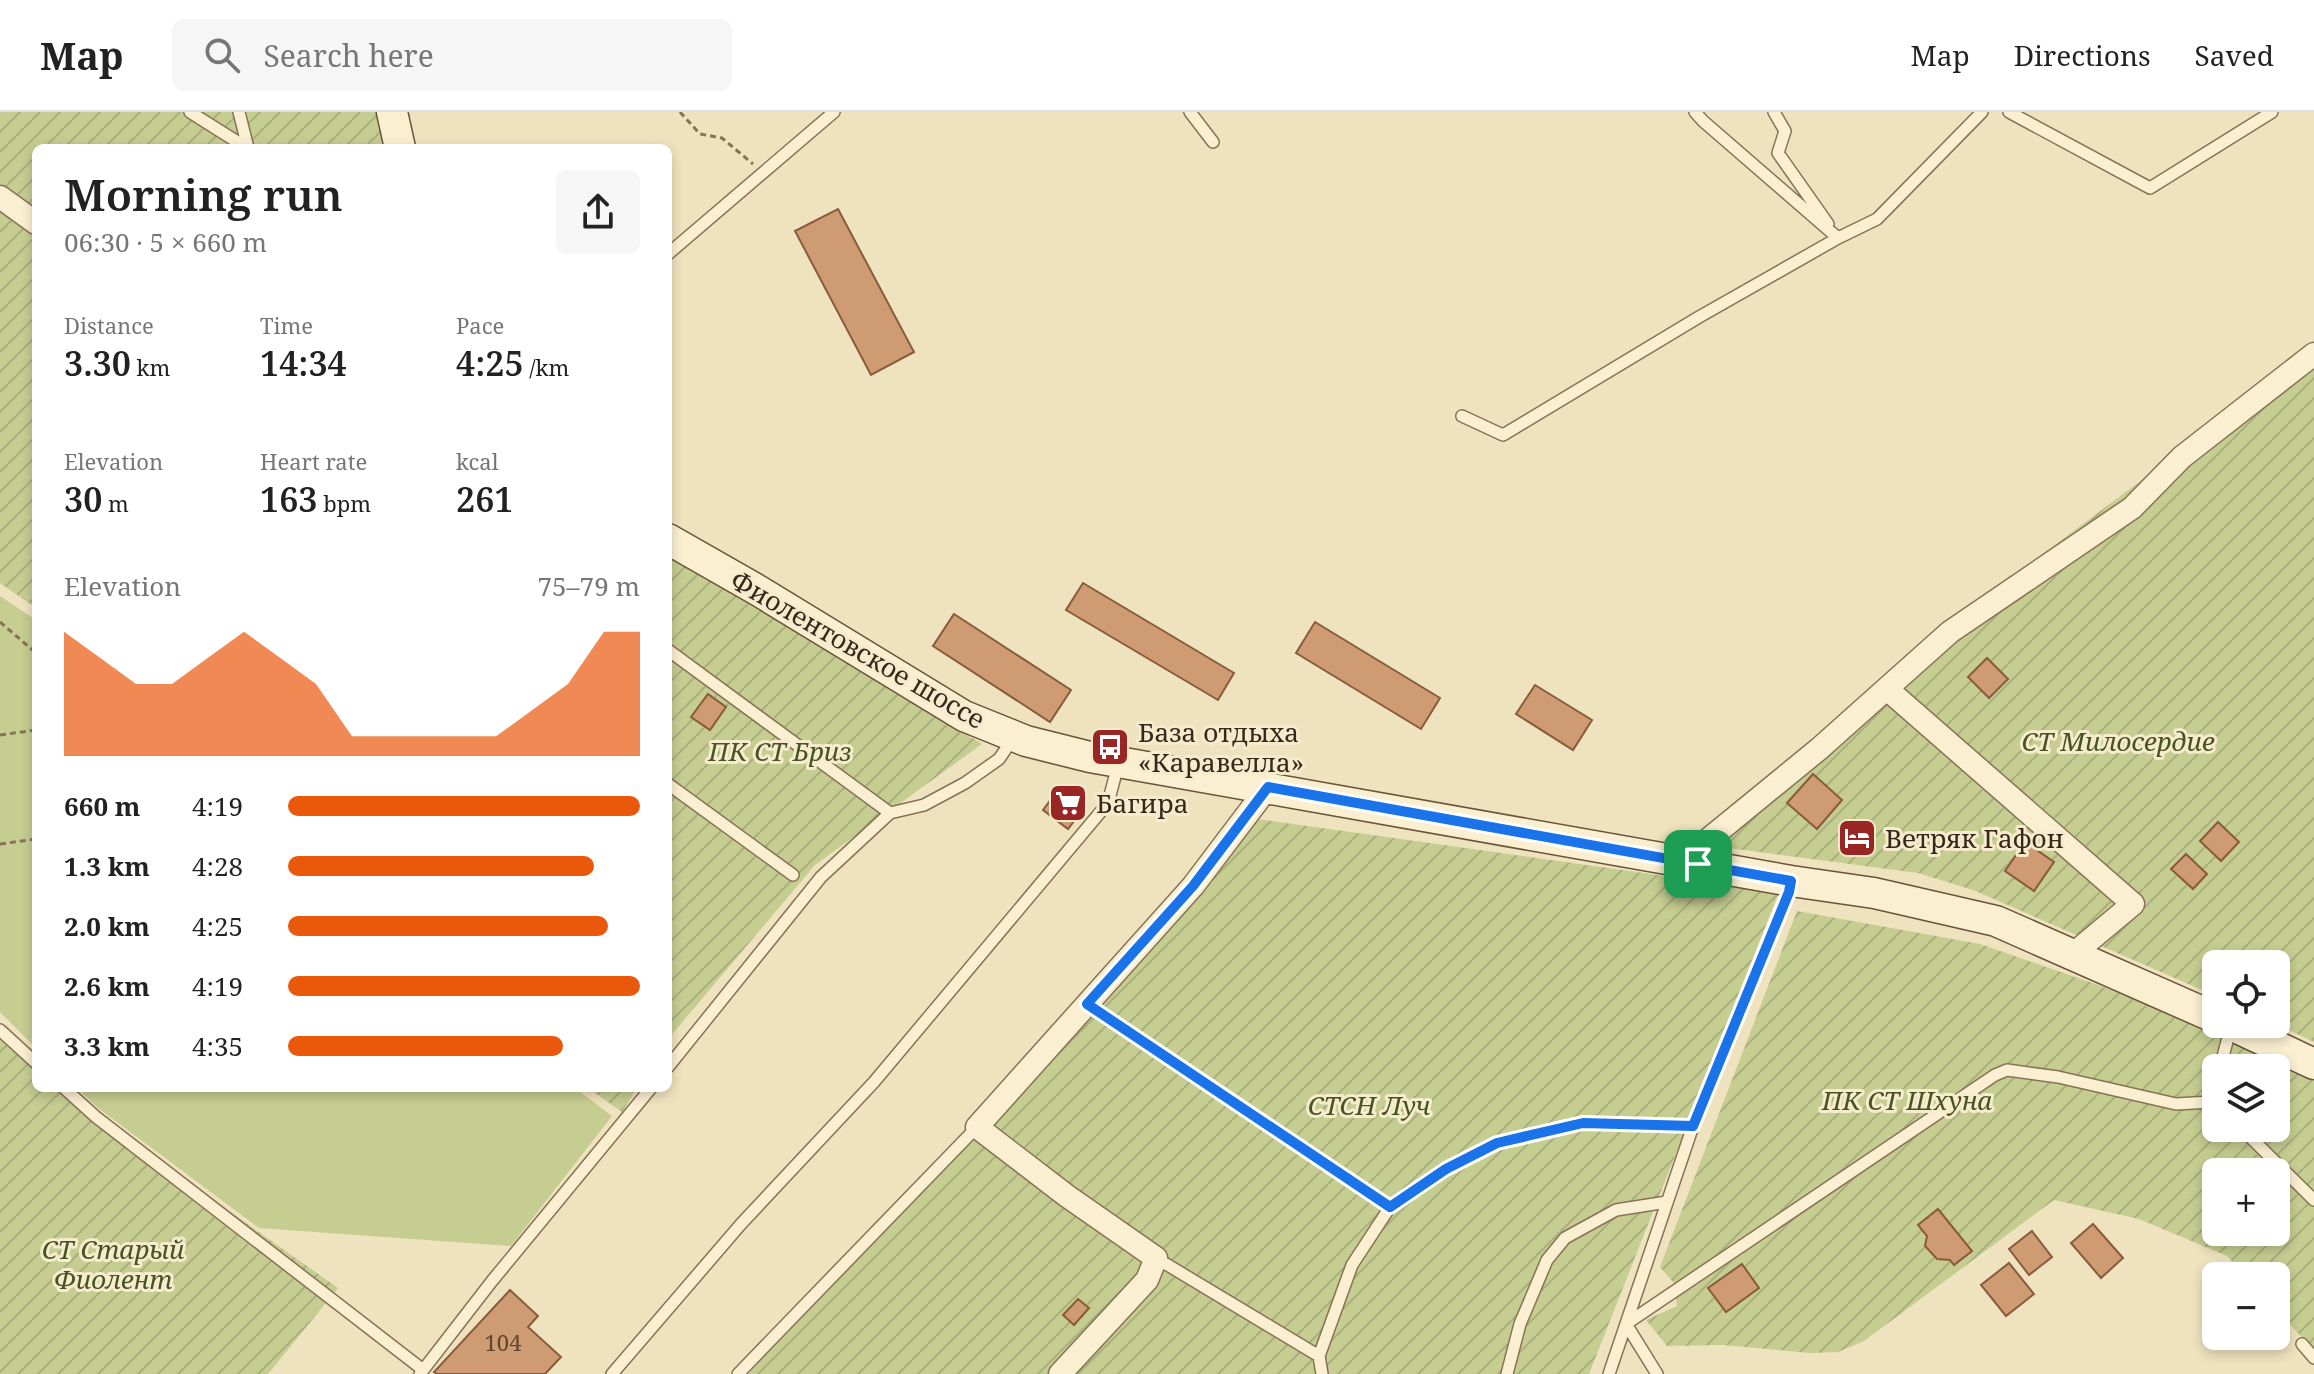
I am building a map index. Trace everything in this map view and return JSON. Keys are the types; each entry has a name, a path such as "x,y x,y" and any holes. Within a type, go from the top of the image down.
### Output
{"main road":[{"path":"392,112 399,144"},
{"name":"Фиолентовское шоссе","path":"672,541 964,716 1014,736 1090,757 1874,893 1996,921 2202,1013"},
{"name":"Фиолентовское шоссе","path":"2258,1038 2314,1064"}],"street":[{"path":"0,197 32,220"},
{"path":"1698,864 1704,843 1819,749 1950,632 2132,508 2182,457 2314,354"},
{"path":"1887,689 2133,904 2072,955"},
{"path":"1060,1374 1147,1280 1156,1258 1067,1196 977,1127 1193,886 1268,787"}],"lane":[{"path":"190,112 242,144"},
{"path":"239,112 247,144"},
{"path":"672,251 834,112"},
{"path":"1190,112 1213,142"},
{"path":"1695,112 1838,238"},
{"path":"1774,112 1785,131 1778,153 1838,238"},
{"path":"1462,416 1503,435 1699,317 1877,219 1982,112"},
{"path":"2009,112 2150,188 2272,112"},
{"path":"672,653 890,813"},
{"path":"672,1062 821,877 890,813 924,805 965,783 999,759 1014,736"},
{"path":"612,1374 741,1224 874,1082 1108,803 1119,762"},
{"path":"672,787 793,875"},
{"path":"1609,1374 1693,1126 1791,881"},
{"path":"1087,1004 1390,1207"},
{"path":"0,1030 32,1059"},
{"path":"1626,1324 1995,1075 2007,1070 2058,1077 2176,1104 2202,1104"},
{"path":"68,1092 96,1117 421,1372 648,1092"},
{"path":"1322,1374 1319,1356 1352,1265 1390,1207 1446,1169 1497,1143 1583,1123 1693,1126"},
{"path":"738,1374 977,1127"},
{"path":"2255,1142 2314,1200"},
{"path":"1507,1374 1520,1324 1547,1260 1565,1238 1616,1210 1667,1202"},
{"path":"1156,1258 1319,1356"},
{"path":"1626,1324 1657,1374"},
{"path":"2302,1344 2314,1358"}],"path":[{"path":"680,112 700,134 722,138 763,173"},
{"path":"0,622 32,650"},
{"path":"0,735 32,731"},
{"path":"0,844 32,840"}],"green space":[{"path":"0,112 385,112 393,144 32,144 32,605 0,583"},
{"name":"СТ Милосердие","path":"2314,351 2314,1042 2290,1031 2290,950 2202,950 2202,990 1973,890 1918,873 1698,844 1952,622"},
{"name":"ПК СТ Бриз","path":"672,550 982,744 815,865 672,1034"},
{"path":"0,596 32,617 32,1044 0,1012"},
{"name":"СТСН Луч","path":"1258,819 1779,892 1589,1374 748,1374 1104,1003"},
{"name":"ПК СТ Шхуна","path":"1797,911 1980,944 2101,986 2202,1029 2202,1038 2222,1038 2256,1054 2202,1054 2202,1142 2290,1142 2290,1070 2314,1081 2314,1351 2290,1324 2290,1262 2233,1262 2227,1256 2203,1246 2290,1246 2290,1158 2202,1158 2202,1245 2139,1219 2054,1200 1864,1341 1838,1352 1810,1353 1724,1345 1667,1346 1646,1320 1677,1306 1674,1283 1660,1267"},
{"name":"СТ Старый Фиолент","path":"0,1030 32,1060 32,1092 65,1092 83,1108 338,1288 268,1374 0,1374"},
{"path":"81,1092 580,1092 612,1116 511,1246 259,1228 98,1108"},
{"path":"594,1092 634,1092 622,1112"}],"building":[{"path":"838,209 914,352 871,375 795,231"},
{"path":"1083,583 1234,673 1218,700 1066,610"},
{"path":"954,614 1071,690 1050,722 933,646"},
{"path":"1315,622 1440,698 1421,729 1296,653"},
{"path":"1987,658 2008,679 1989,698 1968,677"},
{"path":"1535,685 1592,720 1573,750 1516,714"},
{"path":"708,694 726,707 710,730 691,717"},
{"path":"1813,774 1842,800 1817,829 1787,803"},
{"path":"1061,786 1086,805 1068,829 1043,810"},
{"path":"2218,822 2239,842 2221,861 2200,841"},
{"path":"2025,842 2054,862 2034,891 2005,871"},
{"path":"2186,854 2207,874 2193,889 2171,869"},
{"path":"1938,1209 1972,1251 1954,1265 1950,1260 1937,1259 1925,1246 1927,1236 1918,1225"},
{"path":"2093,1224 2123,1258 2101,1278 2071,1243"},
{"path":"2032,1231 2052,1257 2029,1275 2009,1249"},
{"path":"2009,1263 2034,1294 2006,1316 1981,1285"},
{"path":"1742,1264 1759,1288 1726,1312 1708,1288"},
{"path":"510,1290 538,1316 528,1327 561,1357 545,1374 434,1372"},
{"path":"1078,1299 1089,1308 1074,1325 1063,1315"}],"place":[{"name":"База отдыха «Каравелла»","path":"1110,747"},
{"name":"Багира","path":"1068,803"},
{"name":"Ветряк Гафон","path":"1857,838"}],"route":[{"path":"1268,787 1698,864 1791,881 1693,1126 1583,1123 1497,1143 1446,1169 1390,1207 1087,1004 1193,886 1268,787"}]}
